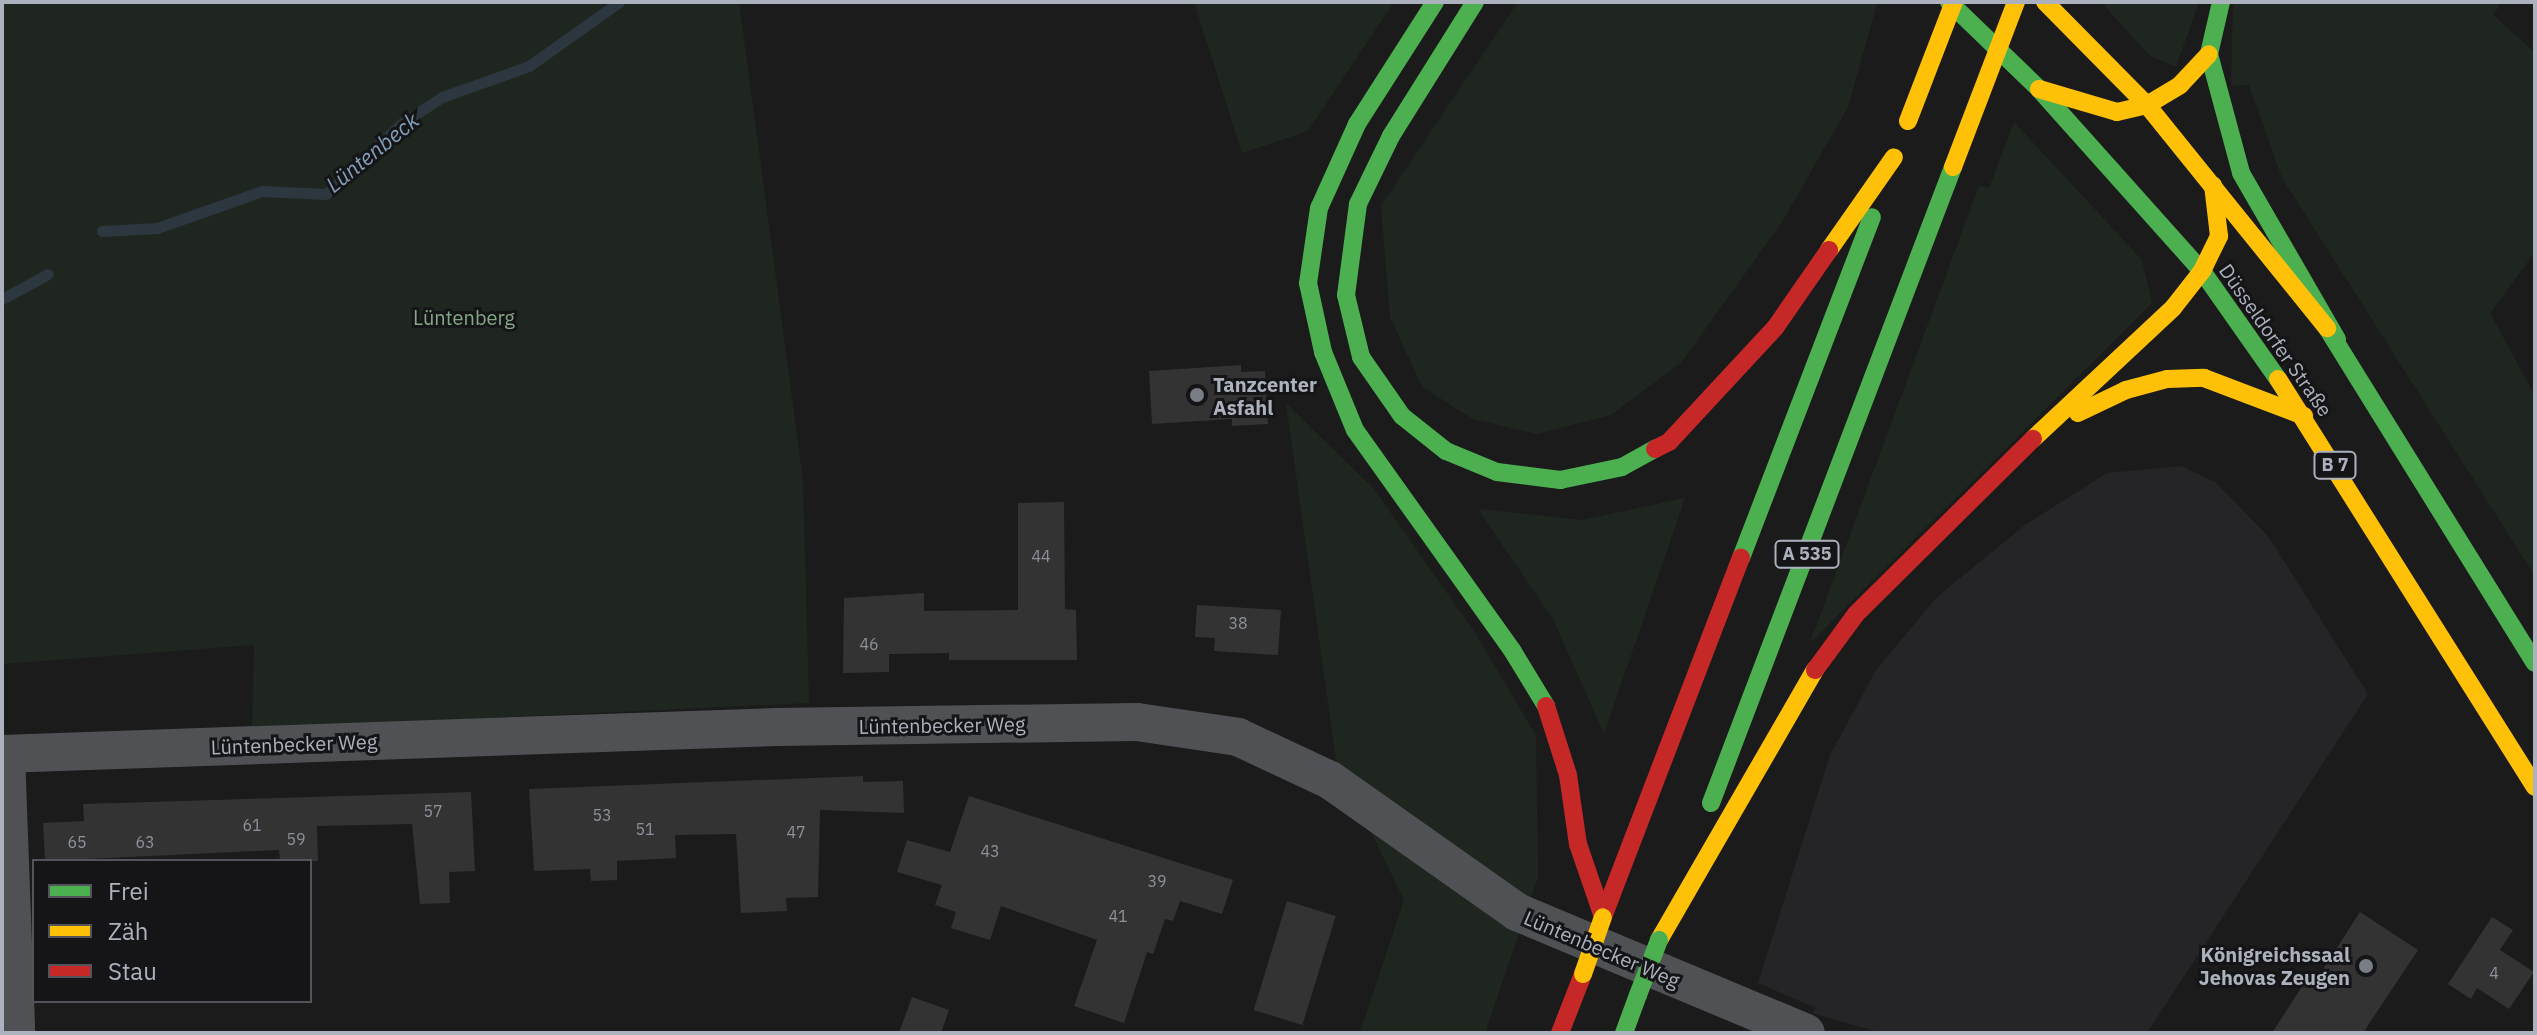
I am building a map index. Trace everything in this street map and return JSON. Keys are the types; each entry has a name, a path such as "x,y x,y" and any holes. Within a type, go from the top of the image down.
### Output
{"main road":[{"path":"1435,2 1357,124 1319,208 1308,283 1323,352 1355,430 1512,650 1548,710 1568,775 1578,844 1603,917"},
{"path":"1475,2 1391,136 1358,204 1346,295 1361,357 1402,416 1446,451 1497,472 1560,480 1622,467 1669,442 1775,328 1894,157"},
{"name":"A 535","path":"1560,1033 1951,2"},
{"name":"Düsseldorfer Straße","path":"1951,2 2039,89 2202,271 2304,416 2535,787"},
{"name":"A 535","path":"1624,1033 2016,2"},
{"name":"Düsseldorfer Straße","path":"2045,2 2147,105 2213,185 2269,262 2337,339 2535,663"},
{"path":"2221,2 2209,54 2241,173 2337,339"},
{"path":"2039,89 2117,112 2147,105 2180,85 2209,54"},
{"path":"1659,940 1801,688 1847,627 1895,572 2173,308 2202,271 2219,236 2213,185"},
{"path":"2043,429 2126,390 2167,379 2204,378 2304,416"}],"street":[{"name":"Lüntenbecker Weg","path":"4,754 776,727 1137,722 1238,737 1330,780 1517,912 1806,1033"},
{"path":"4,754 16,1033"}],"shaded area":[{"path":"2181,466 2215,482 2268,536 2368,694 2147,1033 1882,1033 1812,1013 1816,1008 1758,983 1830,755 1876,670 1937,597 2025,525 2107,473"}],"green space":[{"name":"Lüntenberg","path":"2,2 739,2 803,480 809,703 252,729 254,645 2,664"},
{"path":"1194,2 1394,2 1308,131 1242,153"},
{"path":"1518,2 1877,4 1848,107 1782,222 1681,363 1611,415 1537,434 1473,419 1422,387 1390,317 1381,206"},
{"path":"2101,2 2199,2 2176,67 2150,56"},
{"path":"2233,2 2502,2 2493,15 2535,53 2535,252 2490,313 2535,396 2535,576 2282,178 2249,85 2231,86"},
{"path":"2014,122 2142,260 2152,303 1810,643 1979,186 1989,188"},
{"path":"1286,403 1374,489 1475,633 1536,736 1538,877 1485,1033 1360,1033 1404,900 1336,760"},
{"path":"1685,498 1604,734 1553,619 1478,509 1582,520"}],"building":[{"name":"Tanzcenter Asfahl","path":"1241,365 1241,372 1265,371 1268,424 1232,426 1232,419 1152,424 1149,371"},
{"path":"1064,502 1065,609 1076,610 1077,660 949,660 949,653 889,654 889,672 843,673 844,598 924,593 924,611 1018,610 1018,503"},
{"path":"1197,605 1281,610 1278,655 1214,651 1215,638 1195,637"},
{"path":"863,776 863,782 903,781 904,813 820,810 818,897 786,898 787,911 741,913 736,834 675,835 676,858 617,861 617,880 591,881 590,869 534,871 529,789"},
{"path":"471,792 475,871 449,872 450,903 420,904 412,824 317,826 318,861 280,859 279,850 45,859 43,823 84,821 83,804"},
{"path":"969,796 1233,880 1222,914 1180,901 1173,921 1165,919 1153,954 1147,952 1124,1023 1074,1006 1097,940 1001,906 990,940 951,928 956,912 935,905 942,885 897,872 907,840 950,852"},
{"path":"1287,901 1336,916 1302,1025 1254,1010"},
{"name":"Königreichssaal Jehovas Zeugen","path":"2360,912 2418,950 2363,1033 2272,1033 2305,982 2312,986"},
{"path":"2492,917 2513,930 2500,950 2534,972 2509,1009 2477,988 2471,999 2448,984"},
{"path":"912,997 949,1010 941,1033 899,1033"}],"waterway":[{"name":"Lüntenbeck","path":"102,231 157,228 262,191 326,194 401,124 442,97 529,66 619,2"},
{"name":"Lüntenbeck","path":"2,299 48,274"}],"traffic: fast":[{"path":"1435,2 1357,124 1319,208 1308,283 1323,352 1355,430 1512,650 1546,706"},
{"path":"1475,2 1391,136 1358,204 1346,295 1361,357 1402,416 1446,451 1497,472 1560,480 1622,467 1655,449"},
{"path":"1949,2 2039,89 2202,271 2278,379"},
{"path":"2221,2 2209,54 2241,173 2337,339"},
{"path":"1711,803 1953,167"},
{"path":"1741,558 1872,217"},
{"path":"2327,328 2535,663"},
{"path":"1638,995 1659,940"},
{"path":"1624,1033 1638,995"}],"traffic: slow":[{"path":"1908,121 1954,2"},
{"path":"1953,167 2016,2"},
{"path":"2045,2 2147,105 2327,328"},
{"path":"2039,89 2117,112 2147,105 2180,85 2209,54"},
{"path":"1829,250 1894,157"},
{"path":"2033,439 2173,308 2202,271 2219,236 2213,185"},
{"path":"2078,413 2126,390 2167,379 2204,378 2304,416"},
{"path":"2278,379 2535,787"},
{"path":"1659,940 1815,670"},
{"path":"1583,974 1603,917"}],"traffic: jam":[{"path":"1655,449 1669,442 1775,328 1829,250"},
{"path":"1815,670 1856,614 2033,439"},
{"path":"1603,917 1741,558"},
{"path":"1546,706 1568,775 1578,844 1603,917"},
{"path":"1560,1033 1583,974"}],"place":[{"name":"Tanzcenter Asfahl","path":"1197,395"},
{"name":"Königreichssaal Jehovas Zeugen","path":"2366,966"}]}
